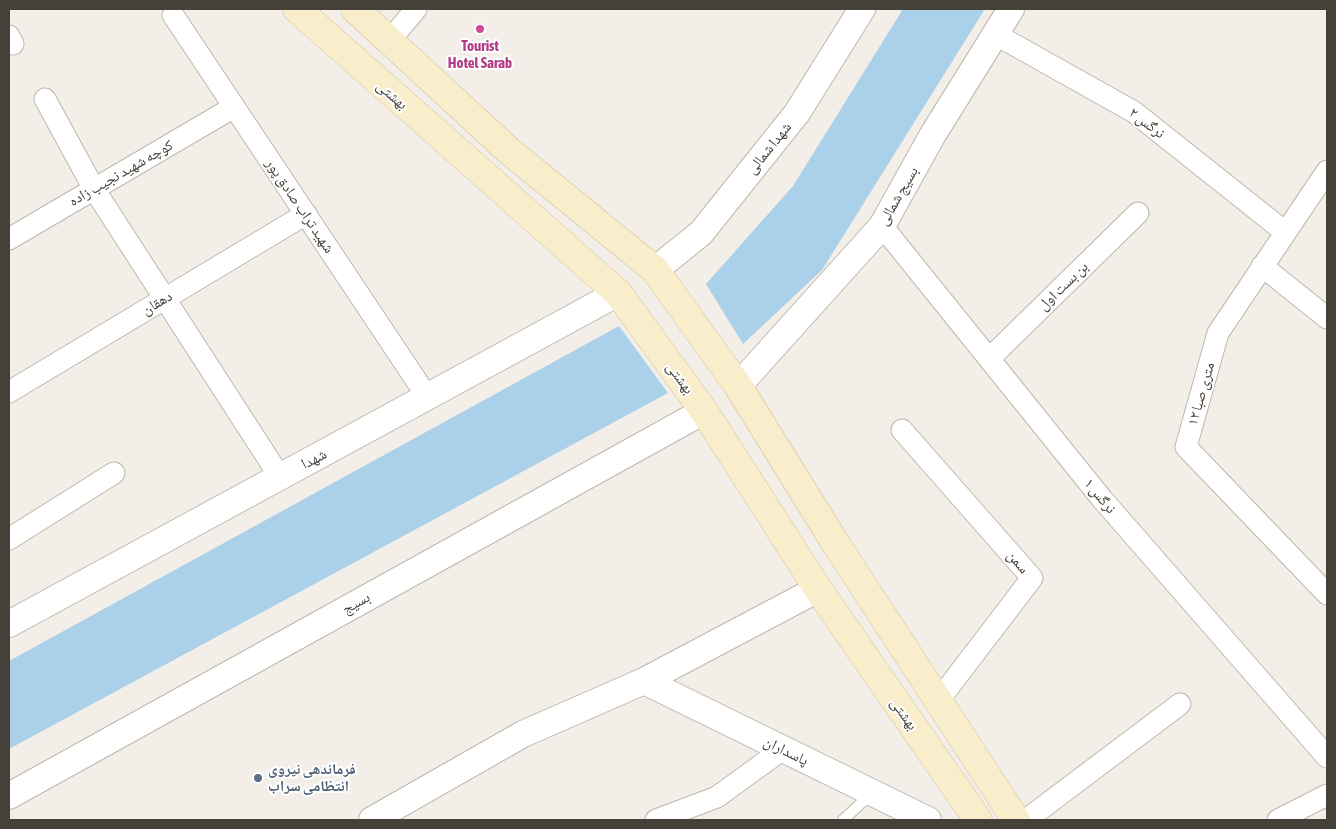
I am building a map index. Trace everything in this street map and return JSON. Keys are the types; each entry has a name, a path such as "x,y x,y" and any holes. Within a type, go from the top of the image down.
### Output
{"main road":[{"name":"بهشتی","path":"297,9 618,293 704,411 818,589 978,820"},
{"path":"355,9 508,150 655,270 738,386 834,541 1016,820"},
{"path":"618,293 655,270"},
{"path":"704,411 738,386"}],"street":[{"path":"390,40 416,9"},
{"name":"شهدا شمالی","path":"655,270 701,233 797,113 862,9"},
{"name":"بسیج شمالی","path":"738,386 882,226 932,136 1011,9"},
{"name":"شهید تراب صادق پور","path":"173,15 428,398"},
{"name":"نرگس ۲","path":"995,34 1134,112 1285,232"},
{"path":"45,100 94,189 280,478"},
{"name":"کوچه شهید نجیب زاده","path":"9,239 234,107"},
{"name":"۱۲ متری صبا","path":"1327,172 1218,334 1186,447 1327,594"},
{"name":"بن بست اول","path":"989,359 1138,213"},
{"name":"دهقان","path":"9,392 306,214"},
{"name":"نرگس ۱","path":"882,226 1102,499 1327,757"},
{"path":"1262,266 1327,318"},
{"name":"شهدا","path":"9,624 428,398 618,293"},
{"name":"بسیج","path":"9,796 704,411"},
{"name":"سمن","path":"902,430 1032,578 938,701"},
{"path":"9,539 114,473"},
{"path":"372,820 523,734 644,681 818,589"},
{"name":"پاسداران","path":"644,681 928,820"},
{"path":"1026,820 1180,704"},
{"path":"656,820 717,797 783,749"},
{"path":"1278,820 1327,795"}],"lane":[{"path":"843,820 872,793"}],"water":[{"path":"903,9 985,9 822,270 743,344 706,284 793,186"},
{"path":"619,326 668,393 9,749 9,661"}],"place":[{"name":"Tourist Hotel Sarab","path":"480,29"},
{"name":"فرماندهی نیروی انتظامی سراب","path":"258,778"}]}
